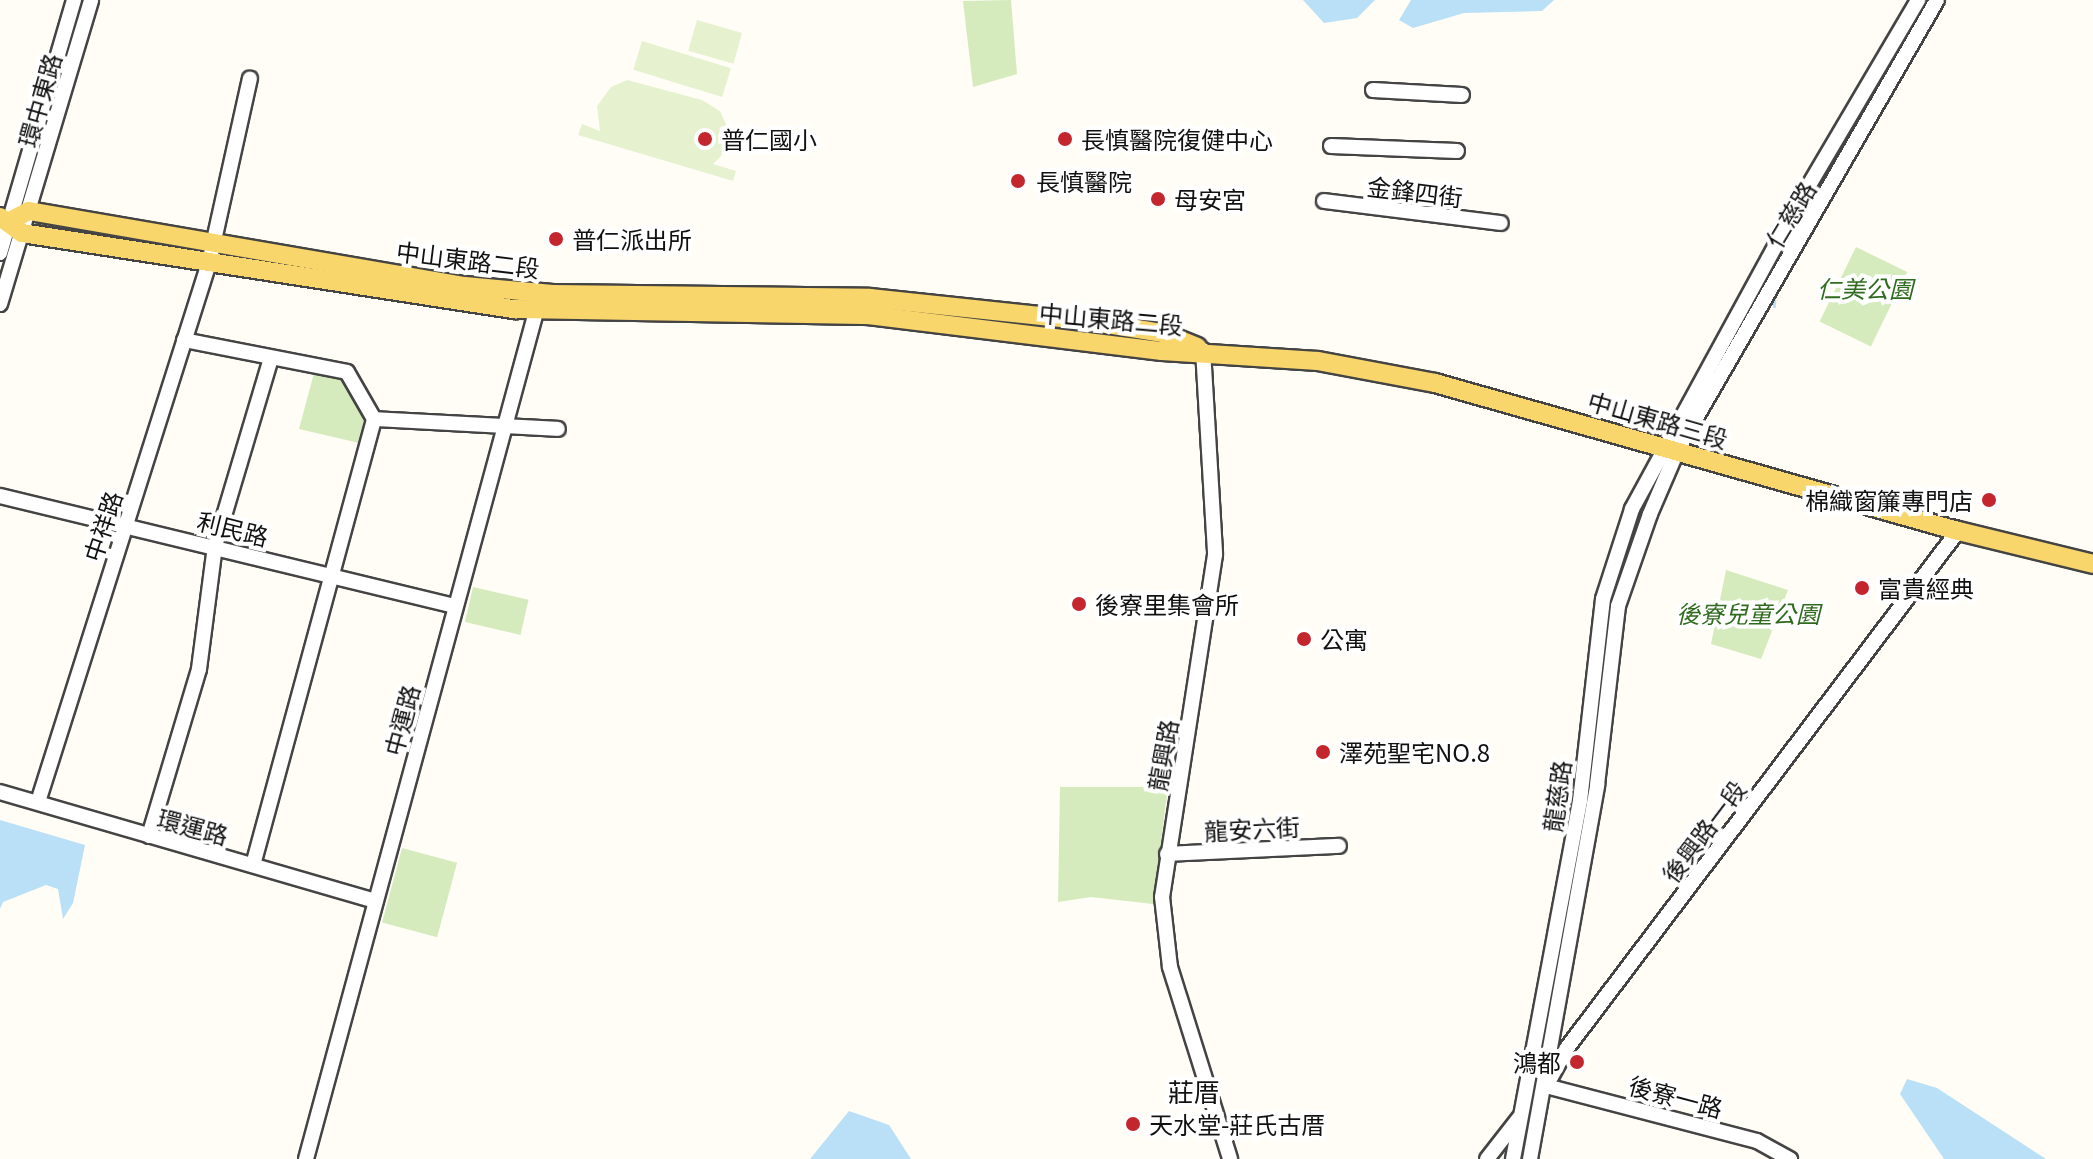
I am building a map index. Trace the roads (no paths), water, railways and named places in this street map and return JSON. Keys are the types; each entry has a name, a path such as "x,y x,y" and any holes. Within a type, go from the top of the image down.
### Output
{"main road":[{"path":"11,224 29,211"},
{"name":"中山東路二段","path":"29,211 465,286 539,302"},
{"name":"中山東路二段","path":"11,224 209,263 539,302 870,298 1088,321 1163,333 1203,350"},
{"name":"中山東路三段","path":"1203,350 1413,377 1958,531 2093,564"}],"street":[{"name":"環中東路","path":"11,224 74,0"},
{"name":"環中東路","path":"29,211 91,0"},
{"name":"仁慈路","path":"1670,448 1746,297 1918,0"},
{"name":"仁慈路","path":"1670,448 1762,304 1937,0"},
{"name":"中祥路","path":"38,802 209,263 250,78"},
{"path":"1373,90 1462,95"},
{"path":"1331,146 1457,151"},
{"name":"金鋒四街","path":"1324,201 1501,223"},
{"path":"0,253 11,224"},
{"path":"0,304 11,224"},
{"path":"1746,297 1762,304"},
{"name":"中運路","path":"306,1159 539,302"},
{"path":"184,340 347,372 374,419 253,865"},
{"name":"龍興路","path":"1203,350 1215,555 1162,897 1170,967 1230,1159"},
{"path":"149,836 199,669 215,546 271,358"},
{"path":"374,419 558,429"},
{"name":"龍慈路","path":"1513,1159 1580,801 1603,599 1622,539 1670,448"},
{"name":"龍慈路","path":"1530,1159 1546,1086 1597,785 1618,606 1670,448"},
{"name":"利民路","path":"0,496 454,606"},
{"name":"後興路一段","path":"1487,1159 1546,1086 1567,1048 1958,531"},
{"path":"1594,657 1612,660"},
{"name":"環運路","path":"0,792 375,901"},
{"name":"龍安六街","path":"1167,854 1339,846"},
{"name":"後寮一路","path":"1546,1086 1757,1141 1790,1159"}],"water":[{"path":"1303,0 1375,0 1357,18 1324,23"},
{"path":"1411,0 1554,0 1542,11 1464,13 1413,28 1399,20"},
{"path":"0,820 85,845 73,903 63,919 58,889 46,885 3,902 0,909"},
{"path":"1907,1079 1937,1088 2046,1159 1944,1159 1900,1094"},
{"path":"849,1111 889,1125 911,1159 810,1159"}],"waterway":[{"path":"1774,297 1774,306"}],"place":[{"name":"普仁國小","path":"705,139"},
{"name":"長慎醫院復健中心","path":"1065,139"},
{"name":"長慎醫院","path":"1018,181"},
{"name":"母安宮","path":"1158,199"},
{"name":"普仁派出所","path":"556,239"},
{"name":"棉織窗簾專門店","path":"1989,500"},
{"name":"富貴經典","path":"1862,588"},
{"name":"後寮里集會所","path":"1079,604"},
{"name":"公寓","path":"1304,639"},
{"name":"澤苑聖宅NO.8","path":"1323,752"},
{"name":"鴻都","path":"1577,1062"},
{"name":"天水堂-莊氏古厝","path":"1133,1124"}],"district":[{"name":"莊厝","path":"1194,1091"}],"park label":[{"name":"仁美公園","path":"1865,288"},
{"name":"後寮兒童公園","path":"1748,613"}]}
